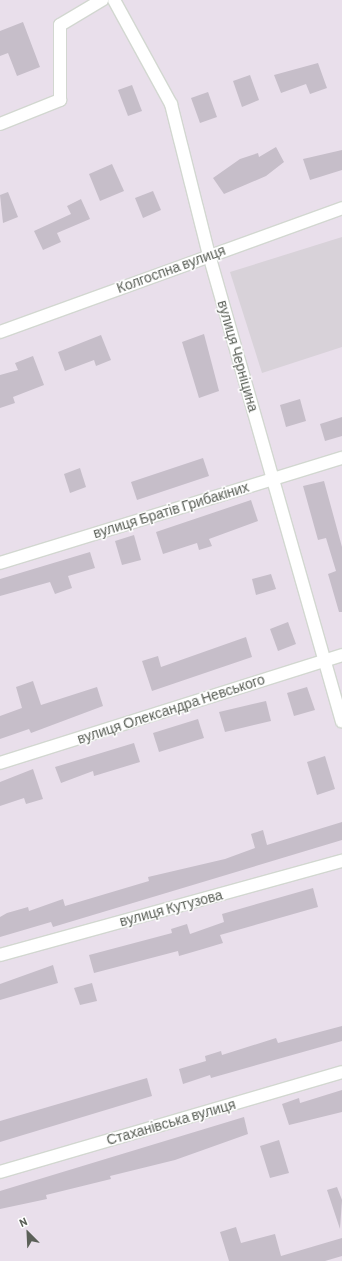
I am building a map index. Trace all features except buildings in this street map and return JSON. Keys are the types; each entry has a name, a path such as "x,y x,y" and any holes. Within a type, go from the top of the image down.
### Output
{"street":[{"path":"0,124 60,100 60,24 102,0"},
{"name":"вулиця Черніцина","path":"114,0 171,104 209,256 274,478 342,721"},
{"name":"Колгоспна вулиця","path":"0,332 342,208"},
{"name":"вулиця Братів Грибакіних","path":"0,563 342,458"},
{"name":"вулиця Олександра Невського","path":"0,763 342,655"},
{"name":"вулиця Кутузова","path":"0,955 342,861"},
{"name":"Стаханівська вулиця","path":"0,1172 342,1072"}],"shaded area":[{"path":"342,237 342,347 262,373 230,272"}]}
